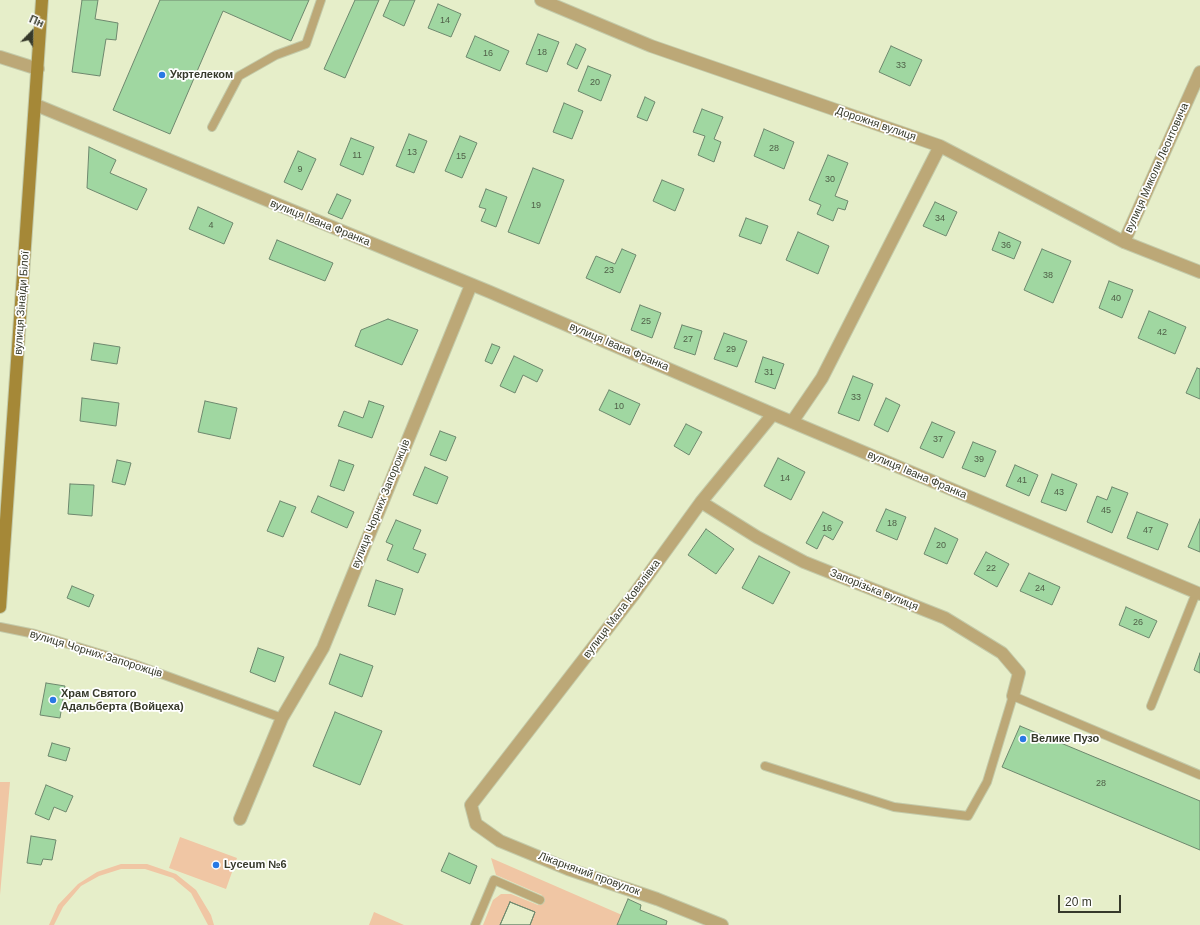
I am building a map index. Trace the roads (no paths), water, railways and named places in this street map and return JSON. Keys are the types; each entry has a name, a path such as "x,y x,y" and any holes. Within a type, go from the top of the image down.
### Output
{"street":[{"name":"вулиця Зінаїди Білої","path":"0,607 5,476 36,105 42,0"},
{"name":"Дорожня вулиця","path":"541,0 650,46 940,146 1124,242 1200,272"},
{"path":"0,57 38,69"},
{"name":"вулиця Миколи Леонтовича","path":"1124,242 1200,72"},
{"name":"вулиця Івана Франка","path":"36,105 471,285 1198,593"},
{"path":"792,422 822,378 940,146"},
{"name":"вулиця Чорних Запорожців","path":"240,819 282,718 323,648 471,285"},
{"name":"вулиця Мала Ковалівка","path":"471,805 635,593 701,502 773,414"},
{"name":"Запорізька вулиця","path":"701,502 804,562 945,618 1002,653 1019,673 1013,696"},
{"name":"Лікарняний провулок","path":"471,805 476,824 500,840 568,869 657,899 722,925"}],"lane":[{"path":"212,127 239,76 276,55 306,44 321,0"},
{"path":"1151,706 1198,593"},
{"name":"вулиця Чорних Запорожців","path":"0,627 35,634 134,664 282,718"},
{"path":"765,766 894,808 968,816 987,782 1013,696 1200,775"},
{"path":"476,925 494,880 540,900"}],"place":[{"name":"Укртелеком","path":"162,75"},
{"name":"Храм Святого Адальберта (Войцеха)","path":"53,700"},
{"name":"Велике Пузо","path":"1023,739"},
{"name":"Lyceum №6","path":"216,865"}]}
